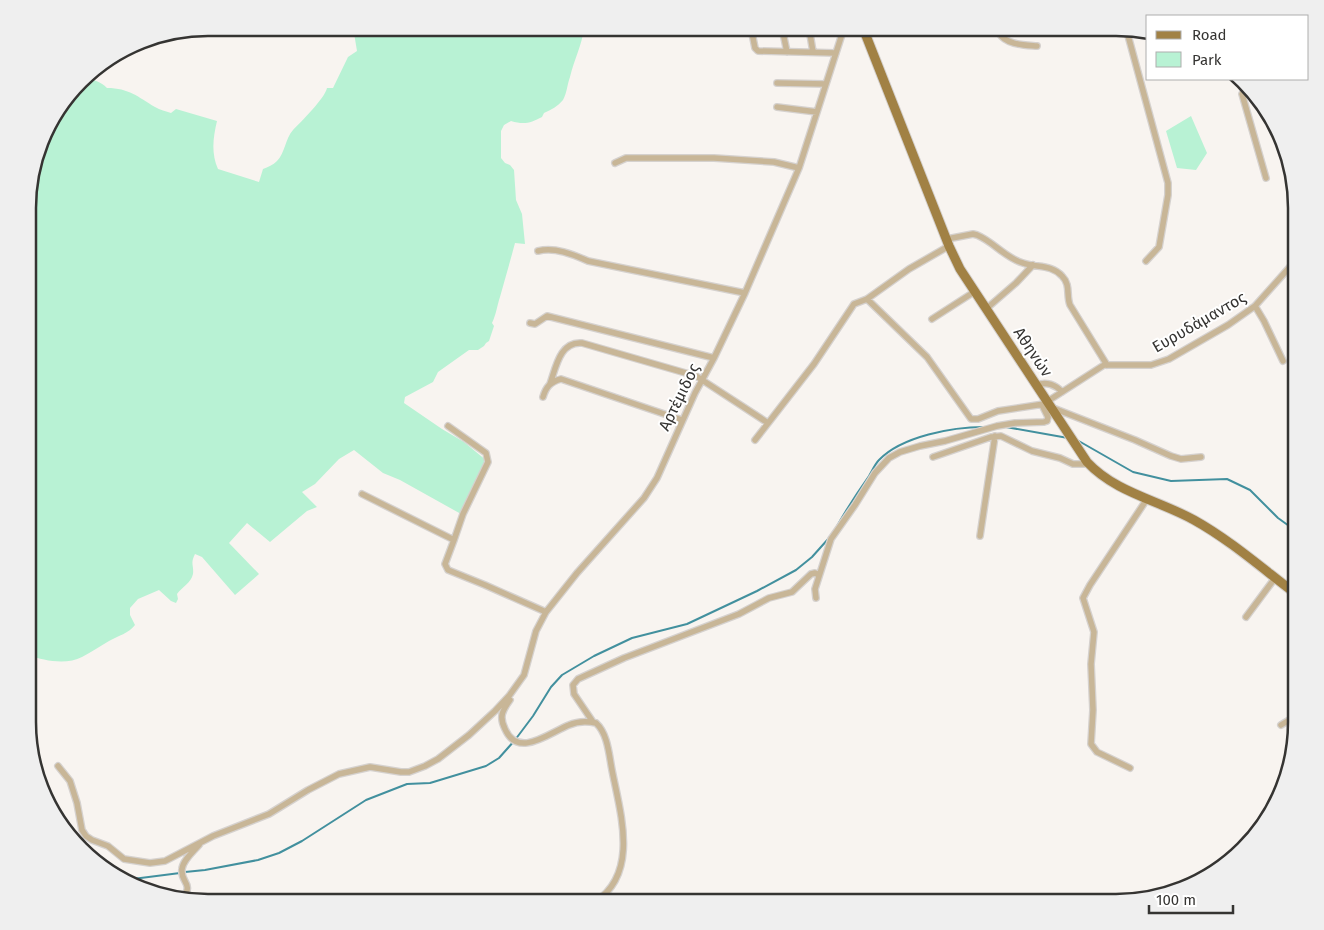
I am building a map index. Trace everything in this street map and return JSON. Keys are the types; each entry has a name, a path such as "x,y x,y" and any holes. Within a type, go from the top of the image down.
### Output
{"main road":[{"name":"Αθηνών","path":"867,37 948,242 963,275 1089,463 1120,488 1196,521 1225,540 1287,587"}],"street":[{"path":"753,37 757,50 761,52 836,53"},
{"path":"784,37 787,52"},
{"path":"811,37 814,52"},
{"name":"Αρτέμιδος","path":"58,766 70,781 77,803 82,830 86,836 108,846 124,859 150,863 165,861 202,841 269,814 339,774 370,767 409,772 425,766 438,759 495,712 520,681 536,631 546,612 577,572 647,494 657,478 682,420 745,293 799,168 841,37"},
{"path":"1002,37 1005,40 1037,46"},
{"path":"1128,37 1168,183 1168,195 1159,247 1146,261"},
{"path":"777,83 826,84"},
{"path":"1243,92 1242,94 1266,178"},
{"path":"777,107 817,112"},
{"path":"615,163 626,158 714,158 774,162 799,168"},
{"path":"755,440 814,364 854,304 867,299 948,242 973,234 1021,263 1051,268 1062,275 1068,288 1070,305 1107,364 1094,370 1048,404 1047,421 997,426 920,446 900,452 889,458 875,473 831,539 815,589 816,598"},
{"path":"538,251 564,252 588,261 745,293"},
{"path":"986,309 1016,283 1033,265"},
{"name":"Ευρυδάμαντος","path":"1107,364 1144,366 1159,363 1228,325 1255,306 1287,271"},
{"path":"932,319 974,292"},
{"path":"867,299 923,352 971,419 978,419 998,411 1048,404 1171,456 1181,459 1201,458"},
{"path":"1255,306 1282,361"},
{"path":"530,323 535,324 547,316 714,358"},
{"path":"543,397 564,350 571,343 582,342 686,373 702,380 768,423"},
{"path":"550,384 561,379 682,420"},
{"path":"1037,385 1043,383 1050,384 1062,392"},
{"path":"448,426 486,453 488,459 486,468 464,514 445,564 446,568 546,612"},
{"path":"933,456 995,436 1002,436 1032,451 1060,458 1073,464 1089,463"},
{"path":"980,536 995,436"},
{"path":"362,494 454,540"},
{"path":"1130,768 1097,752 1091,744 1093,710 1091,664 1094,636 1083,598 1147,499"},
{"path":"605,893 616,878 622,857 624,838 619,800 604,733 593,722 574,694 572,685 578,679 624,658 739,614 769,598 792,592 811,574 819,575"},
{"path":"1246,617 1275,578"},
{"path":"520,681 519,687 501,715 506,732 514,741 526,743 549,736 572,724 593,722"},
{"path":"1281,725 1287,721"},
{"path":"187,892 188,887 182,875 182,867 202,841"}],"green space":[{"path":"355,37 582,37 563,100 538,119 524,123 511,121 504,125 501,131 501,158 514,170 516,200 522,214 525,244 515,243 492,323 494,326 489,341 478,350 469,350 438,372 433,382 405,397 404,403 464,442 487,461 461,514 400,480 383,473 354,450 339,459 315,484 302,492 317,507 307,511 270,542 247,523 229,543 259,574 235,595 202,557 195,554 192,564 192,577 177,594 178,599 176,603 159,590 138,599 130,608 130,615 135,625 133,628 86,655 70,661 56,661 37,657 36,208 42,163 49,142 59,122 79,95 94,80 107,88 115,88 133,94 161,110 171,113 176,109 217,121 213,145 218,169 259,182 263,169 274,164 280,158 290,134 317,104 327,88 333,88 348,57 357,51"},
{"path":"1191,116 1207,153 1196,170 1177,168 1166,131"}],"waterway":[{"path":"836,528 876,463 889,452 928,434 984,427"},
{"path":"1006,427 1068,438"},
{"path":"1077,440 1133,472 1171,481 1227,479 1250,490 1287,524"},
{"path":"185,872 258,860 279,853 302,841 366,800 407,784 430,783 486,766 499,758 515,740 551,687 562,675 594,656 632,638 687,624 757,591 796,570 812,557 829,538"},
{"path":"138,878 180,873"}]}
